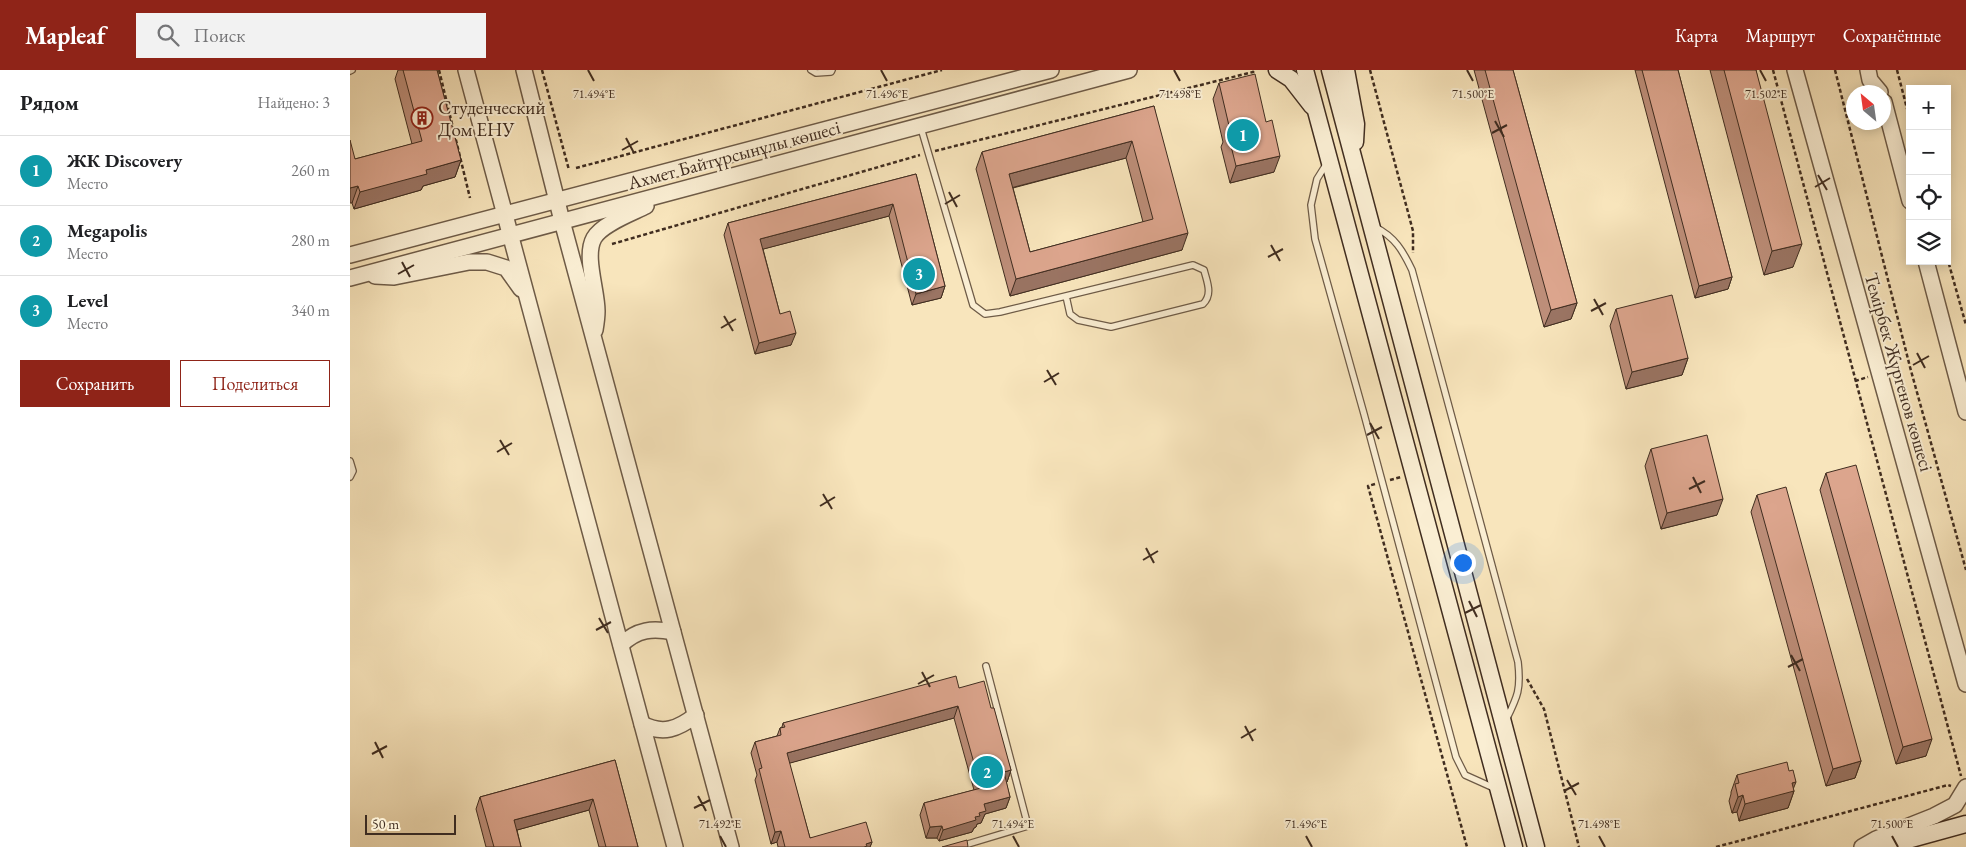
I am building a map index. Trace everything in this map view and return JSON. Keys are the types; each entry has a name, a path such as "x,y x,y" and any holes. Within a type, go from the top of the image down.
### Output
{"main road":[{"path":"1278,70 1291,79 1317,112"},
{"path":"1305,70 1514,847"},
{"path":"1330,70 1537,845"},
{"path":"1346,70 1356,124 1354,162"},
{"path":"1882,847 1966,824"},
{"path":"1507,847 1509,830"}],"street":[{"path":"466,70 675,847"},
{"path":"524,70 562,221 731,847"},
{"name":"Ахмет Байтұрсынұлы көшесі","path":"350,256 1051,70"},
{"name":"Ахмет Байтұрсынұлы көшесі","path":"354,277 1128,70"},
{"name":"Темірбек Жүргенов көшесі","path":"1795,70 1966,684"},
{"path":"1805,107 1806,70"},
{"path":"1868,70 1870,80 1874,85"},
{"path":"1875,70 1878,85"},
{"path":"1891,129 1906,186"},
{"path":"594,340 597,311 590,250 594,238 604,228 625,216 679,190"},
{"path":"354,277 394,277 469,262 487,262 506,268 527,297"},
{"path":"1927,265 1966,412"},
{"path":"621,645 628,638 647,630 658,629 673,632"},
{"path":"642,724 653,730 662,731 676,728 696,715"},
{"path":"1862,847 1876,839 1934,816 1955,805 1965,789"}],"lane":[{"path":"810,70 816,73 831,72 832,70"},
{"path":"920,126 973,305 985,314 1193,265 1204,270 1209,291 1208,300 1203,304 1111,327 1078,320 1070,314 1066,296"},
{"path":"1329,159 1317,179 1311,205 1315,239 1383,482 1456,757 1465,775 1498,790"},
{"path":"1371,226 1387,233 1403,250 1412,270 1518,662 1520,681 1517,697 1504,724"},
{"path":"350,462 353,471 350,477"},
{"path":"958,847 1028,826 986,666"}],"path":[{"path":"439,70 470,198"},
{"path":"542,70 569,170"},
{"path":"576,168 942,70"},
{"path":"1370,70 1413,231 1412,270"},
{"path":"1716,847 1948,785 1965,789 1773,70"},
{"path":"1835,70 1910,367 1966,570"},
{"path":"1897,70 1906,105"},
{"path":"1949,265 1966,325"},
{"path":"1414,474 1368,486 1467,847"},
{"path":"1518,662 1544,709 1579,847"}],"building":[{"name":"Студенческий Дом ЕНУ","path":"403,70 437,70 461,160 426,170 427,174 360,192 358,186 350,188 350,140 355,159 422,141"},
{"path":"1485,70 1513,70 1577,303 1551,310"},
{"path":"1642,70 1678,70 1732,277 1699,286"},
{"path":"1724,70 1756,70 1802,244 1772,251"},
{"path":"1255,74 1266,122 1272,120 1280,156 1236,166 1227,130 1230,130 1219,83"},
{"path":"1154,106 1188,233 1016,279 982,152","holes":["1132,141 1153,219 1030,252 1009,174"]},
{"path":"916,174 945,286 916,294 893,204 760,239 780,314 790,311 796,333 759,343 728,223"},
{"path":"1672,295 1688,358 1632,372 1616,309"},
{"path":"1707,435 1723,499 1667,513 1651,449"},
{"path":"1856,465 1932,739 1903,747 1826,473"},
{"path":"1786,487 1861,761 1833,769 1757,495"},
{"path":"956,676 959,688 984,681 991,708 994,708 1011,770 1004,772 1010,797 984,804 986,811 979,813 980,816 975,817 976,820 943,830 942,826 930,827 924,803 981,788 958,706 787,753 810,838 866,822 872,842 864,847 785,847 781,831 775,832 759,769 762,768 755,742 781,735 780,728 785,727 783,723"},
{"path":"615,760 638,847 606,847 593,799 514,820 521,847 494,847 480,797"},
{"path":"1787,762 1789,771 1793,770 1796,782 1792,783 1794,791 1745,804 1743,795 1738,797 1735,784 1739,783 1737,775"},
{"path":"967,840 968,847 942,847"}],"place":[{"name":"Студенческий Дом ЕНУ","path":"422,118"},
{"name":"ЖК Discovery","path":"1243,135"},
{"name":"Level","path":"919,274"},
{"name":"Megapolis","path":"987,772"}]}
